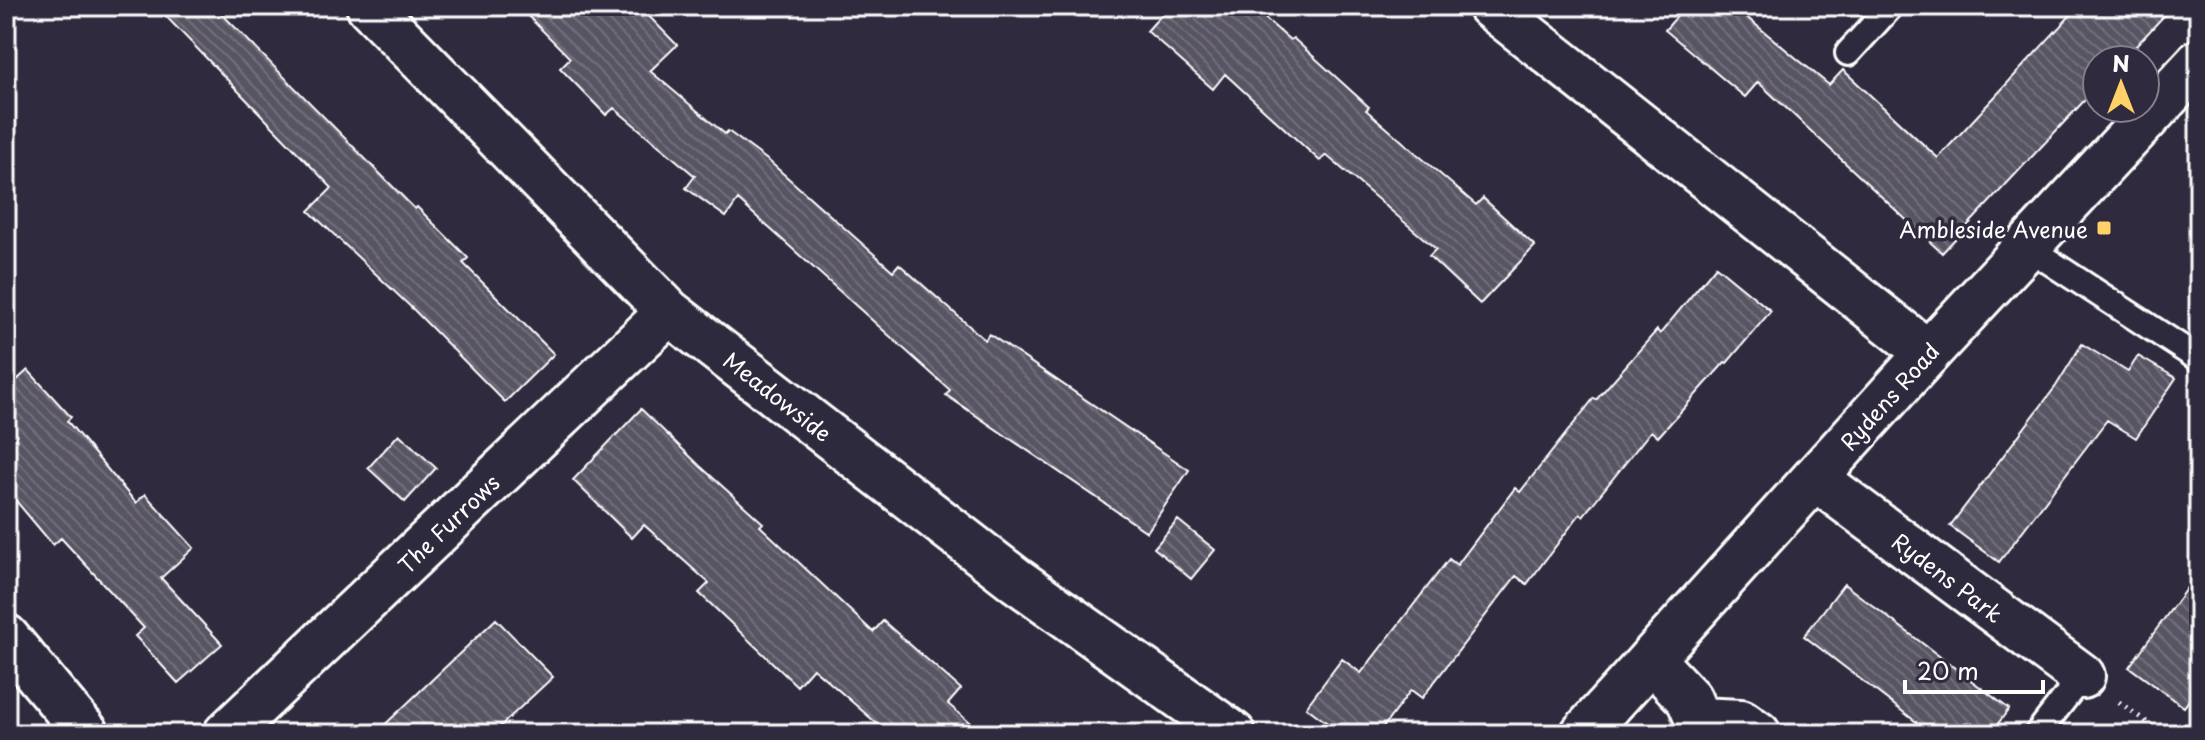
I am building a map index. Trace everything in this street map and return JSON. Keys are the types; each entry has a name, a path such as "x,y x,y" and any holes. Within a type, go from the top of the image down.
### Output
{"street":[{"name":"Meadowside","path":"369,6 669,312 1016,580 1233,734"},
{"path":"1490,6 1928,353"},
{"name":"Rydens Road","path":"1583,734 1928,353 2199,62"},
{"name":"The Furrows","path":"226,734 669,312"},
{"name":"Rydens Park","path":"1815,478 2082,676"},
{"path":"6,637 87,734"},
{"path":"1651,659 1689,699 1697,727 1741,722 1758,734"}],"lane":[{"path":"1848,53 1891,6"},
{"path":"2027,247 2199,359"},
{"path":"2037,734 2082,676"}],"path":[{"path":"2082,676 2163,734"}],"building":[{"path":"156,6 214,6 415,209 417,207 468,258 463,263 554,354 505,402 309,211 332,188"},
{"path":"518,6 639,6 677,45 650,71 725,134 728,131 770,162 893,271 899,264 985,340 989,334 1189,470 1147,532 946,395 950,390 738,200 726,217 686,188 695,176 614,108 606,115 560,68 570,58"},
{"path":"1169,6 1251,6 1290,40 1293,38 1369,107 1366,110 1476,205 1483,198 1535,246 1480,304 1429,256 1436,249 1326,155 1320,161 1225,74 1213,89 1147,31"},
{"path":"1686,6 1733,6 1829,85 1843,70 1938,158 2079,6 2173,6 2138,44 2081,44 2081,104 1942,253 1758,82 1745,97 1665,30"},
{"path":"1716,266 1771,311 1658,437 1651,431 1583,516 1580,514 1527,584 1516,576 1422,698 1411,690 1378,734 1342,734 1306,707 1342,659 1361,673 1449,559 1457,565 1515,488 1520,492 1594,398 1596,400 1657,330 1660,334"},
{"path":"2082,344 2128,372 2138,356 2176,378 2136,438 2107,420 1999,562 1950,526 2056,386"},
{"path":"28,370 71,417 67,421 136,503 145,494 194,548 161,578 222,644 178,683 135,636 144,628 61,538 53,545 6,489 6,390"},
{"path":"641,409 873,632 883,621 961,689 948,704 983,734 889,734 813,668 797,686 699,593 709,583 644,525 632,538 573,480"},
{"path":"399,434 436,468 405,502 368,468"},
{"path":"1178,520 1215,550 1191,579 1154,548"},
{"path":"2199,571 2199,686 2184,707 2129,667"},
{"path":"1844,584 2009,709 1990,734 1932,734 1804,636"},
{"path":"496,619 553,677 492,734 375,734"}],"place":[{"name":"Ambleside Avenue","path":"2104,228"}]}
